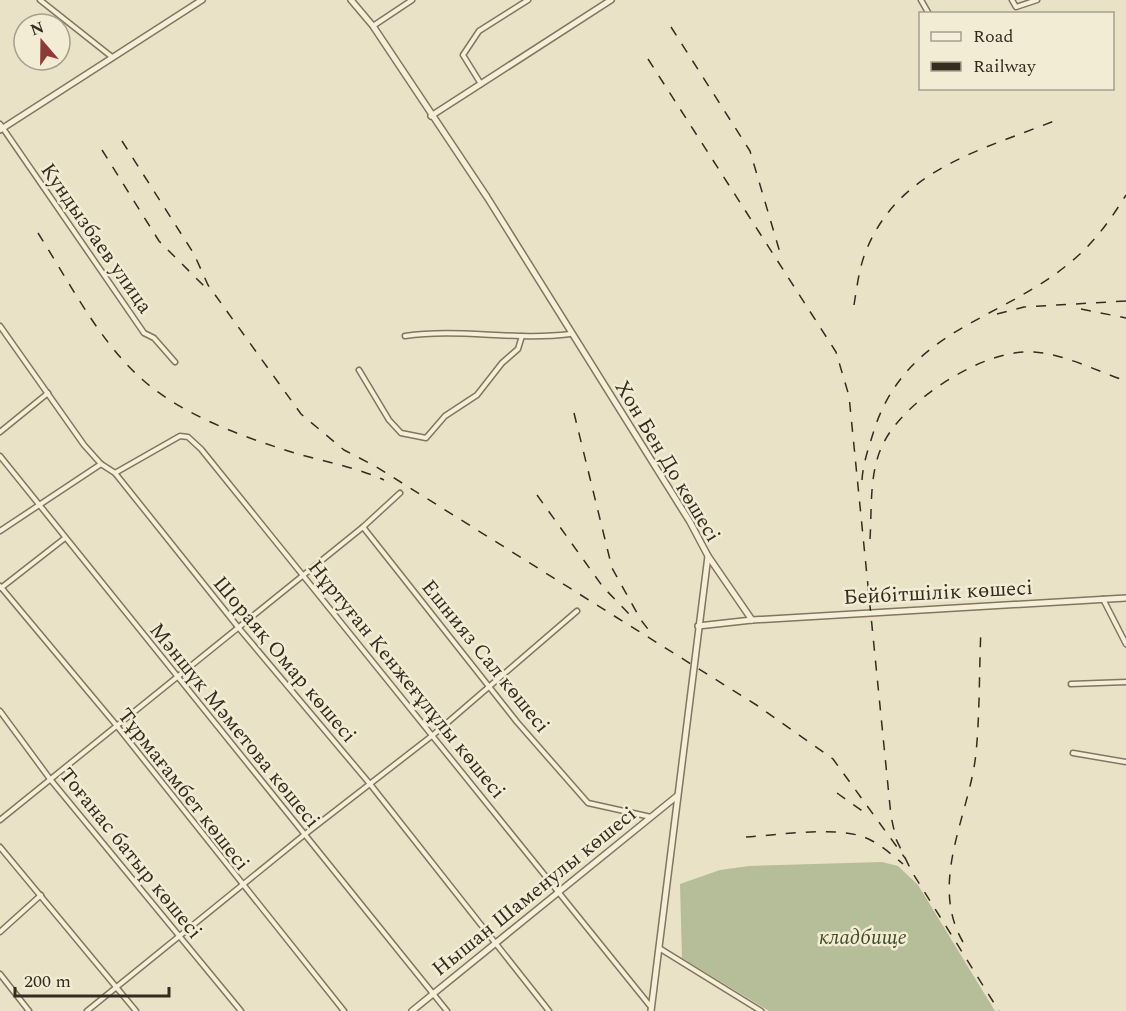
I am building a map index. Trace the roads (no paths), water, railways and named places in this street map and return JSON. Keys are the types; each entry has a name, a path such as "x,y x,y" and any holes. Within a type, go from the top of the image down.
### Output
{"street":[{"path":"40,0 112,57"},
{"path":"1,128 193,2 202,0"},
{"name":"Хон Бен До көшесі","path":"351,0 373,26 487,197 570,334 690,522 708,556 651,1009"},
{"path":"373,26 412,0"},
{"path":"481,84 463,55 479,31 528,0"},
{"path":"431,116 611,0"},
{"path":"1012,0 1016,7 1037,0"},
{"name":"Кундызбаев улица","path":"1,128 144,333 154,338 175,362"},
{"name":"Шораяқ Омар көшесі","path":"0,326 84,445 101,464 115,473 238,627 370,784 549,1011"},
{"path":"405,336 434,333 522,336 570,334"},
{"path":"359,370 389,420 401,433 426,438 445,416 477,395 502,363 518,349 522,336"},
{"path":"0,432 48,393"},
{"name":"Нұртуған Кенжеғұлұлы көшесі","path":"115,473 180,436 188,437 304,575 651,1009"},
{"name":"Мәншүк Мәметова көшесі","path":"0,456 447,1011"},
{"path":"0,531 101,464"},
{"path":"0,820 178,678 400,494"},
{"name":"Ешнияз Сал көшесі","path":"363,526 489,686 588,803 651,817"},
{"path":"0,587 65,538"},
{"path":"708,556 752,620"},
{"name":"Тұрмағамбет көшесі","path":"0,587 117,726 242,886 344,1011"},
{"name":"Бейбітшілік көшесі","path":"698,626 752,620 1126,598"},
{"path":"1103,599 1126,644"},
{"path":"87,1011 304,835 433,735 577,611"},
{"path":"1071,684 1126,682"},
{"name":"Тоғанас батыр көшесі","path":"0,711 50,779 241,1011"},
{"path":"1073,753 1126,762"},
{"name":"Нышан Шаменулы көшесі","path":"412,1011 677,796"},
{"path":"0,847 136,1011"},
{"path":"0,932 41,895"},
{"path":"658,948 761,1011"},
{"path":"0,974 29,1011"}],"railway":[{"path":"671,27 750,151 781,256"},
{"path":"648,59 836,352 849,396 891,816 896,839 912,872 999,1011"},
{"path":"854,305 866,251 881,223 899,200 922,181 946,166 1059,119"},
{"path":"122,141 194,254 208,285 301,414 344,450 375,466 758,706 833,759 905,858"},
{"path":"102,150 159,241 206,288"},
{"path":"862,480 865,460 875,427 891,394 910,367 960,329 1016,299 1072,261 1102,230 1126,195"},
{"path":"38,233 74,292 113,348 144,381 174,403 244,436 359,470 384,480"},
{"path":"997,314 1024,307 1126,301"},
{"path":"1081,309 1126,318"},
{"path":"870,539 873,478 883,444 909,410 948,380 993,358 1014,353 1034,352 1069,359 1126,381"},
{"path":"574,413 612,568 641,620 651,633"},
{"path":"537,495 603,587 634,619"},
{"path":"963,942 953,919 949,896 950,872 976,753 981,629"},
{"path":"837,793 868,815"},
{"path":"746,837 806,832 851,834 875,842 903,864"}],"park label":[{"name":"кладбище","path":"863,937"}]}
